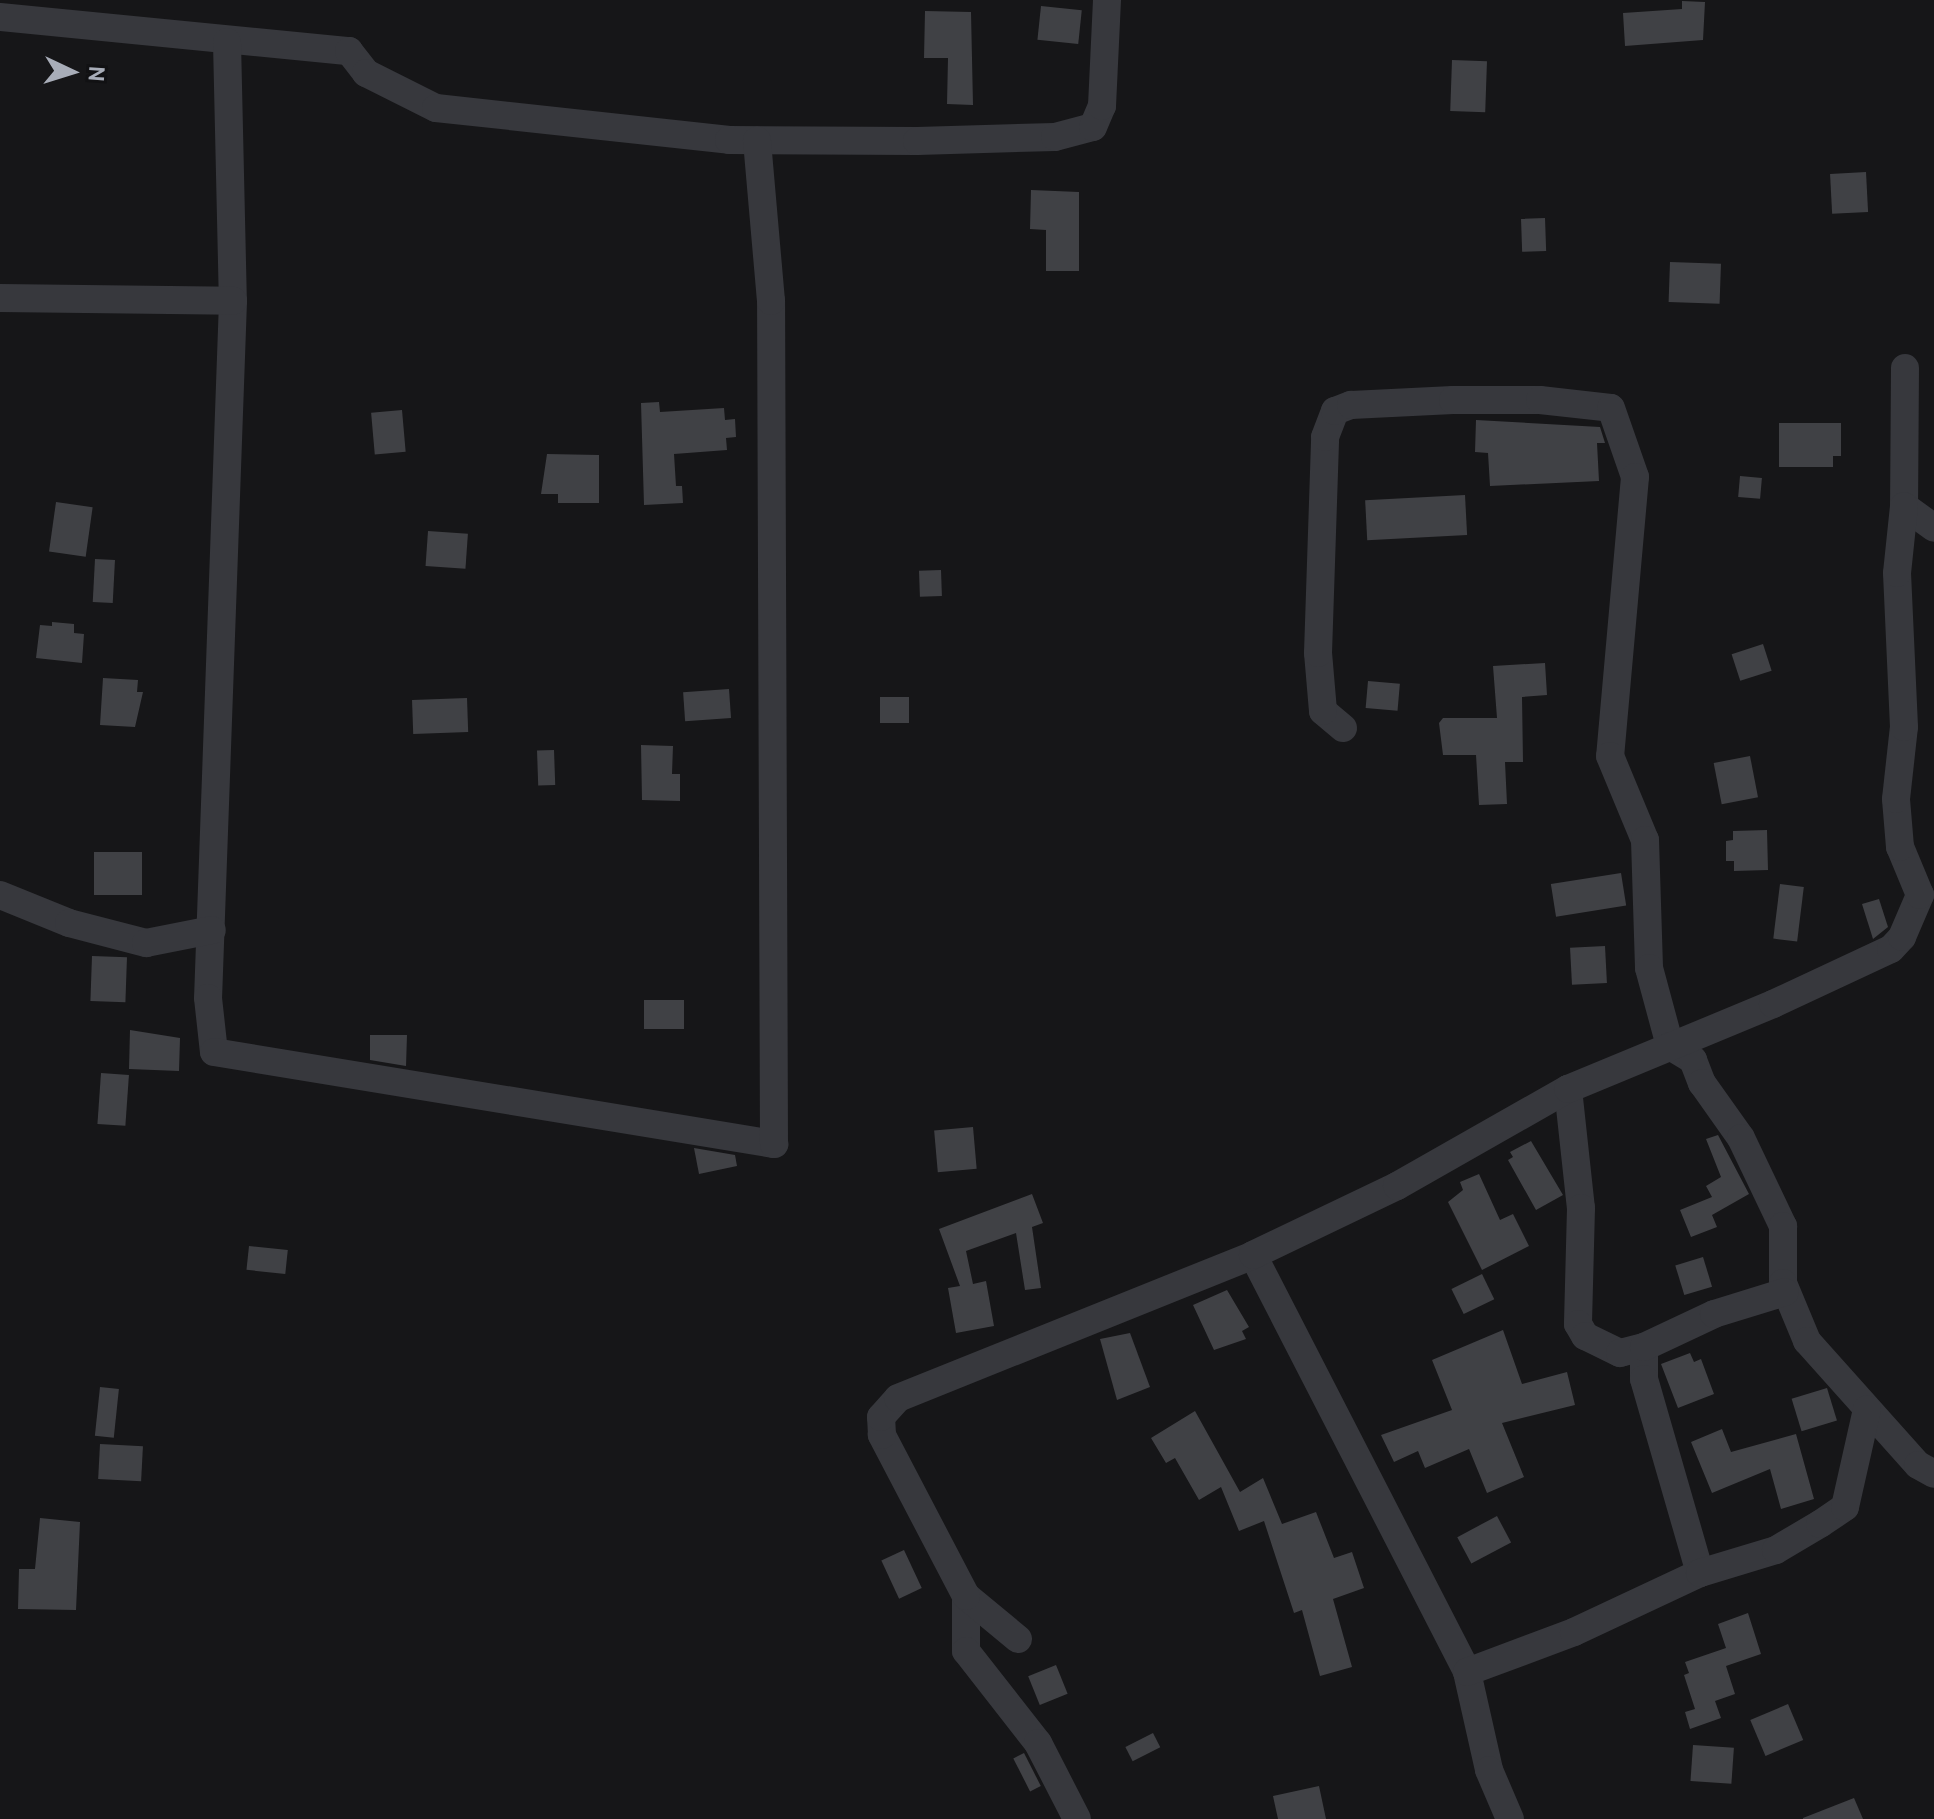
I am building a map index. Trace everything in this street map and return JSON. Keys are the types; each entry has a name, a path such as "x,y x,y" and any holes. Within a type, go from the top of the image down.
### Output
{"street":[{"path":"0,17 87,21 227,42 349,51 366,73 402,95 436,108 757,141 1081,134 1093,127 1102,106 1107,0"},
{"path":"227,42 233,301 208,998 214,1052 774,1144 771,301 757,141"},
{"path":"0,298 233,301"},
{"path":"1018,1639 966,1596 882,1435 881,1417 898,1398 1253,1255 1397,1186 1568,1089 1891,949 1918,909 1917,883 1900,847 1896,799 1904,727 1897,573 1904,506 1905,368"},
{"path":"1343,728 1323,711 1318,653 1325,437 1335,411 1351,405 1453,400 1540,400 1611,408 1635,477 1610,756 1645,840 1649,968 1670,1046 1693,1060 1702,1083 1741,1138 1783,1226 1785,1292 1807,1341 1918,1465 1934,1474"},
{"path":"1904,506 1934,528"},
{"path":"0,895 69,923 146,943 212,930"},
{"path":"1568,1089 1581,1208 1578,1324 1585,1336 1620,1353 1644,1347 1714,1314 1785,1292"},
{"path":"1253,1255 1467,1672 1489,1770 1510,1819"},
{"path":"1644,1347 1644,1379 1700,1573"},
{"path":"1467,1672 1574,1632 1700,1573 1776,1550 1845,1507 1867,1409"},
{"path":"966,1596 966,1651 1038,1743 1077,1819"}],"building":[{"path":"1682,1 1705,2 1703,40 1625,46 1623,13 1682,9"},
{"path":"1041,6 1082,10 1078,44 1037,40"},
{"path":"925,11 971,12 973,105 947,104 948,58 924,58"},
{"path":"1452,60 1487,61 1485,112 1450,111"},
{"path":"1866,172 1868,212 1832,214 1830,174"},
{"path":"1031,190 1079,192 1079,271 1046,271 1046,230 1030,229"},
{"path":"1545,218 1546,251 1522,252 1521,219"},
{"path":"1670,262 1721,264 1720,304 1669,302"},
{"path":"659,402 660,412 724,408 725,420 735,419 736,437 726,438 727,450 674,454 676,486 682,486 683,503 644,505 641,403"},
{"path":"402,410 406,452 375,455 371,413"},
{"path":"1476,420 1600,427 1605,443 1597,443 1599,481 1490,486 1488,453 1475,452"},
{"path":"1779,423 1841,423 1841,456 1833,456 1833,467 1779,467"},
{"path":"547,454 599,455 599,503 558,503 558,494 541,494"},
{"path":"1740,476 1762,478 1760,499 1738,497"},
{"path":"1465,495 1467,535 1367,540 1365,500"},
{"path":"56,502 93,507 86,557 49,552"},
{"path":"428,531 468,534 465,569 426,566"},
{"path":"95,559 115,560 113,603 93,602"},
{"path":"941,570 942,596 920,597 919,571"},
{"path":"52,622 74,624 74,633 84,634 82,663 36,658 40,625 52,626"},
{"path":"1763,644 1772,671 1740,681 1732,654"},
{"path":"1545,663 1547,695 1522,697 1523,762 1505,762 1507,804 1479,805 1476,755 1443,755 1439,723 1443,718 1497,718 1493,666"},
{"path":"103,678 138,680 137,692 143,692 135,727 100,725"},
{"path":"1368,681 1400,684 1398,711 1366,708"},
{"path":"729,689 731,718 685,721 683,692"},
{"path":"880,697 909,697 909,723 880,723"},
{"path":"467,698 468,732 413,734 412,700"},
{"path":"641,745 673,746 672,774 680,774 680,801 642,800"},
{"path":"554,750 555,785 538,786 537,751"},
{"path":"1750,756 1758,797 1722,804 1714,763"},
{"path":"1767,830 1768,870 1734,871 1734,861 1726,861 1726,841 1733,840 1733,831"},
{"path":"94,852 142,852 142,895 94,895"},
{"path":"1621,873 1626,906 1556,917 1551,884"},
{"path":"1780,884 1804,887 1797,942 1773,939"},
{"path":"1879,899 1888,927 1873,939 1862,904"},
{"path":"1605,946 1607,983 1572,985 1570,948"},
{"path":"92,956 127,957 125,1002 90,1001"},
{"path":"644,1000 684,1000 684,1029 644,1029"},
{"path":"130,1030 180,1038 179,1071 129,1069"},
{"path":"370,1035 407,1035 406,1066 370,1060"},
{"path":"101,1073 129,1075 125,1126 97,1124"},
{"path":"973,1127 977,1169 938,1172 934,1130"},
{"path":"1718,1135 1749,1194 1712,1215 1717,1227 1691,1237 1680,1210 1712,1197 1706,1186 1721,1177 1706,1139"},
{"path":"1531,1141 1563,1195 1536,1210 1508,1160 1513,1157 1510,1152"},
{"path":"694,1148 735,1155 737,1166 699,1174"},
{"path":"1479,1174 1500,1220 1513,1214 1529,1246 1482,1270 1448,1202 1463,1190 1460,1182"},
{"path":"1032,1194 1043,1223 1032,1227 1041,1288 1025,1290 1016,1233 966,1251 973,1284 986,1281 994,1326 956,1333 948,1288 960,1286 939,1229"},
{"path":"249,1246 288,1250 285,1274 246,1270"},
{"path":"1703,1257 1712,1287 1684,1295 1675,1265"},
{"path":"1482,1274 1494,1299 1464,1314 1451,1289"},
{"path":"1227,1290 1249,1327 1242,1331 1246,1339 1214,1350 1193,1305"},
{"path":"1503,1330 1522,1384 1567,1372 1575,1405 1502,1423 1524,1477 1487,1493 1469,1449 1425,1468 1418,1451 1394,1462 1381,1435 1452,1410 1432,1360"},
{"path":"1130,1333 1150,1387 1117,1400 1100,1339"},
{"path":"1690,1353 1694,1362 1701,1359 1714,1394 1678,1408 1661,1364"},
{"path":"100,1387 119,1389 114,1438 95,1436"},
{"path":"1827,1388 1837,1421 1802,1431 1792,1399"},
{"path":"1195,1411 1240,1492 1263,1478 1282,1524 1316,1512 1334,1558 1352,1552 1364,1588 1333,1599 1352,1667 1320,1676 1302,1610 1294,1613 1264,1521 1239,1531 1221,1487 1199,1500 1175,1458 1166,1463 1151,1438"},
{"path":"1722,1429 1731,1452 1796,1434 1814,1499 1781,1509 1770,1469 1712,1493 1691,1442"},
{"path":"100,1444 143,1446 141,1481 98,1479"},
{"path":"1497,1516 1511,1542 1471,1564 1457,1537"},
{"path":"40,1518 80,1522 76,1610 18,1609 19,1569 35,1569"},
{"path":"904,1550 922,1588 899,1599 881,1561"},
{"path":"1748,1613 1761,1654 1726,1666 1735,1694 1715,1701 1721,1718 1690,1729 1685,1712 1695,1709 1684,1675 1689,1673 1685,1662 1726,1648 1718,1624"},
{"path":"1056,1665 1068,1694 1040,1705 1028,1676"},
{"path":"1788,1704 1803,1740 1765,1756 1750,1720"},
{"path":"1153,1733 1160,1747 1133,1761 1125,1747"},
{"path":"1693,1745 1734,1748 1731,1784 1690,1781"},
{"path":"1024,1753 1041,1786 1030,1791 1013,1758"},
{"path":"1319,1786 1326,1819 1278,1819 1273,1796"},
{"path":"1854,1798 1863,1819 1803,1819 1803,1818"}]}
